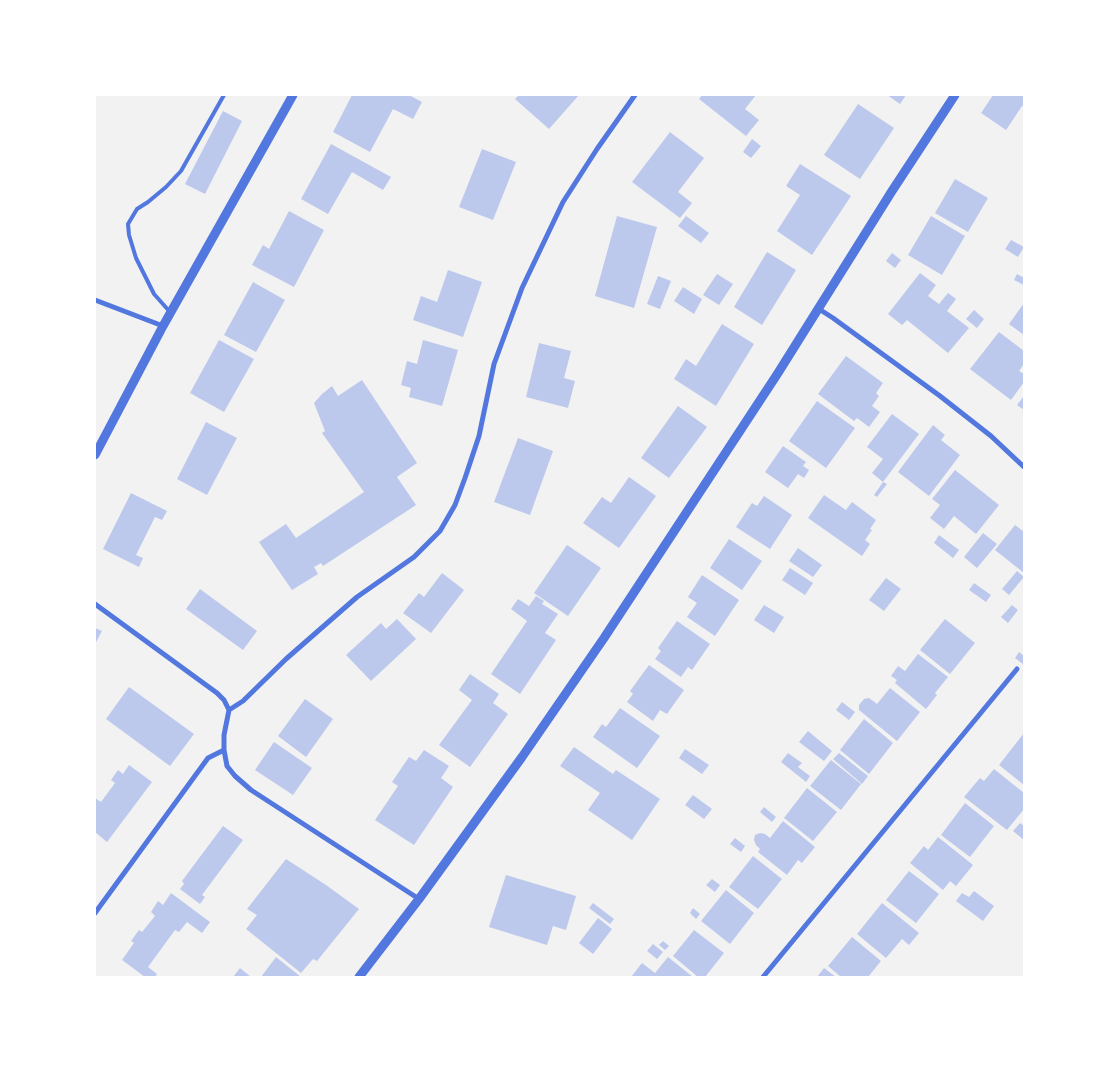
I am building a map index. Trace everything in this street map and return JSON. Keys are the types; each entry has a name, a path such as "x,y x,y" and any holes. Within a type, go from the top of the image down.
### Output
{"street":[{"path":"95,455 163,326 293,95"},
{"path":"229,710 243,701 286,659 357,597 414,557 440,531 455,504 465,478 479,436 494,364 522,288 563,202 635,95"},
{"path":"359,977 420,898 522,757 604,638 819,309 892,190 954,95"},
{"path":"95,300 163,326"},
{"path":"819,309 940,396 991,436 1024,467"},
{"path":"95,604 224,700 229,710 224,736 224,750 227,766 235,776 251,790 420,898"},
{"path":"763,977 1017,669"},
{"path":"95,913 208,758 224,750"}],"lane":[{"path":"171,313 154,294 136,258 129,236 128,224 137,209 166,187 181,172 224,95"}],"building":[{"path":"352,95 409,95 422,102 413,119 393,109 370,152 333,132"},
{"path":"519,95 579,95 549,129 515,99"},
{"path":"702,95 756,95 745,109 759,120 746,136 699,99"},
{"path":"887,95 906,95 900,104"},
{"path":"993,95 1024,95 1024,107 1022,106 1006,130 981,113"},
{"path":"858,104 894,128 860,179 824,155"},
{"path":"223,111 242,121 205,194 185,184"},
{"path":"670,132 704,158 678,192 692,203 680,218 632,182"},
{"path":"752,139 761,146 751,158 743,152"},
{"path":"331,144 391,177 383,190 352,172 328,214 301,199"},
{"path":"482,149 516,162 493,220 459,207"},
{"path":"800,164 851,196 812,255 777,231 800,195 786,186"},
{"path":"955,179 988,198 968,232 935,213"},
{"path":"289,211 324,230 294,287 252,265 263,245 269,249"},
{"path":"617,216 657,227 634,308 595,296"},
{"path":"686,216 709,233 701,243 678,226"},
{"path":"931,216 965,236 942,275 908,255"},
{"path":"1011,240 1024,247 1018,257 1005,249"},
{"path":"767,252 796,270 762,325 734,307"},
{"path":"892,253 901,260 895,268 886,261"},
{"path":"448,270 482,282 463,337 413,320 421,296 437,302"},
{"path":"920,273 936,285 928,296 939,304 948,293 956,299 947,311 969,328 948,353 907,320 902,325 888,314"},
{"path":"717,274 733,284 719,305 703,295"},
{"path":"1017,274 1024,278 1024,285 1014,280"},
{"path":"658,276 671,281 660,309 647,304"},
{"path":"253,282 285,300 256,352 224,335"},
{"path":"683,287 702,299 694,314 674,301"},
{"path":"1024,303 1024,335 1009,324"},
{"path":"974,310 984,319 977,328 966,319"},
{"path":"722,324 754,344 716,406 674,379 686,359 696,366"},
{"path":"999,332 1024,351 1024,364 1019,371 1024,374 1024,382 1011,400 970,369"},
{"path":"219,340 254,359 224,412 190,393"},
{"path":"423,340 458,350 442,406 409,397 411,388 401,385 407,361 417,364"},
{"path":"539,343 571,351 564,378 575,381 568,408 526,397"},
{"path":"846,356 883,383 876,393 879,396 872,406 880,412 869,427 857,418 854,421 818,394"},
{"path":"362,380 417,463 397,477 416,505 323,566 321,563 314,567 318,574 292,590 259,542 286,524 296,538 364,492 322,433 325,431 314,403 332,386 338,396"},
{"path":"1024,396 1024,410 1017,405"},
{"path":"817,401 855,428 826,468 789,441"},
{"path":"678,406 707,427 669,478 641,458"},
{"path":"892,414 919,434 883,482 872,473 883,459 867,447"},
{"path":"206,422 237,438 207,495 177,479"},
{"path":"933,425 945,435 941,440 960,455 929,496 898,472"},
{"path":"518,438 553,451 530,515 494,502"},
{"path":"783,446 806,462 803,466 809,470 804,478 798,474 788,488 765,472"},
{"path":"955,470 999,505 976,534 954,516 944,529 930,518 940,505 932,499"},
{"path":"629,477 656,496 619,548 583,523 602,497 611,503"},
{"path":"883,482 887,484 877,497 874,495"},
{"path":"131,493 167,511 162,520 155,517 136,555 143,558 139,567 103,549"},
{"path":"824,495 846,510 852,502 876,520 865,540 870,544 862,556 808,518"},
{"path":"764,496 792,515 770,549 736,527 752,503 757,506"},
{"path":"1015,525 1024,532 1024,573 995,550"},
{"path":"983,533 997,544 977,568 964,557"},
{"path":"939,535 959,550 953,558 934,543"},
{"path":"729,539 762,561 742,590 710,568"},
{"path":"567,545 601,568 568,616 534,593"},
{"path":"798,548 822,565 813,577 789,561"},
{"path":"790,568 813,583 805,595 782,580"},
{"path":"1017,571 1024,577 1009,595 1002,589"},
{"path":"442,573 464,590 431,633 403,613 419,593 424,597"},
{"path":"702,575 739,600 715,636 687,617 697,603 688,597"},
{"path":"886,578 901,589 884,611 869,600"},
{"path":"974,583 991,595 986,602 969,590"},
{"path":"200,589 257,631 243,650 186,609"},
{"path":"536,596 544,601 542,604 558,614 545,633 556,640 520,694 491,674 527,621 511,609 518,599 529,606"},
{"path":"764,605 784,617 774,633 754,620"},
{"path":"1012,605 1018,610 1008,623 1001,617"},
{"path":"397,619 416,639 371,681 346,655 381,623 386,629"},
{"path":"945,619 975,643 950,674 920,650"},
{"path":"677,621 710,644 692,670 688,667 681,677 655,659 661,651 658,648"},
{"path":"95,628 102,631 95,644"},
{"path":"1019,652 1024,656 1024,665 1015,658"},
{"path":"918,654 948,677 935,693 937,695 926,709 895,683 897,680 891,676 898,666 905,671"},
{"path":"649,665 684,690 667,714 660,710 653,721 627,702 633,694 630,691"},
{"path":"470,674 499,694 493,703 508,714 470,767 439,745 472,700 459,690"},
{"path":"129,687 194,734 170,766 106,719"},
{"path":"890,688 920,712 897,741 859,710 859,705 864,699 869,698 877,704"},
{"path":"305,699 333,719 306,757 278,736"},
{"path":"842,702 855,712 849,720 836,710"},
{"path":"620,708 660,736 637,768 593,737 602,724 606,727"},
{"path":"864,719 893,743 869,774 840,750"},
{"path":"808,731 832,751 824,761 799,742"},
{"path":"1024,733 1024,785 999,765"},
{"path":"274,742 312,768 293,795 255,770"},
{"path":"574,747 613,774 616,770 660,799 632,840 588,810 600,793 560,766"},
{"path":"685,749 709,765 702,774 679,758"},
{"path":"424,750 449,766 441,778 453,787 414,845 375,820 398,786 392,782 409,757 416,761"},
{"path":"788,753 802,763 798,767 810,776 806,782 781,762"},
{"path":"839,753 868,776 862,784 833,759"},
{"path":"831,760 861,784 841,810 810,786"},
{"path":"129,765 152,782 107,842 95,832 95,798 101,802 115,783 111,780 118,770 123,774"},
{"path":"994,769 1024,793 1024,809 1007,830 964,797 980,778 984,781"},
{"path":"807,788 837,812 813,841 784,818"},
{"path":"693,795 712,809 704,819 685,805"},
{"path":"965,803 994,826 970,857 941,835"},
{"path":"764,807 776,817 772,822 760,812"},
{"path":"783,821 815,847 802,863 798,860 787,875 758,852 760,849 754,840 755,835 760,833 770,838"},
{"path":"1020,823 1024,826 1024,840 1013,831"},
{"path":"223,826 243,840 202,895 205,897 200,904 180,889 184,884 182,881"},
{"path":"938,837 973,865 956,886 950,881 943,890 910,863 924,846 928,850"},
{"path":"735,838 745,846 741,852 730,844"},
{"path":"753,856 782,879 758,909 729,887"},
{"path":"286,859 359,909 317,961 313,959 301,973 246,929 257,915 247,909"},
{"path":"909,871 939,894 916,923 886,900"},
{"path":"506,875 576,896 566,930 553,926 547,945 489,927"},
{"path":"712,879 720,885 715,892 706,885"},
{"path":"726,890 754,913 730,944 701,921"},
{"path":"974,891 994,906 983,921 956,901 962,893 969,897"},
{"path":"171,893 210,922 202,933 187,922 179,932 175,930 148,967 157,974 155,977 145,977 122,960 134,943 131,941 139,930 142,932 155,916 151,912 158,901 163,905"},
{"path":"593,903 614,919 610,924 589,908"},
{"path":"882,903 919,933 909,945 902,939 886,958 857,934"},
{"path":"693,908 700,914 696,919 690,913"},
{"path":"598,918 612,929 593,954 579,943"},
{"path":"694,930 724,953 705,977 698,977 673,956"},
{"path":"852,937 881,961 868,977 841,977 828,966"},
{"path":"663,941 669,946 665,950 659,945"},
{"path":"653,944 663,952 657,959 647,951"},
{"path":"276,957 301,977 261,977"},
{"path":"668,957 693,977 631,977 642,963 655,973"},
{"path":"240,968 251,977 233,977"},
{"path":"824,968 836,977 817,977"}]}
